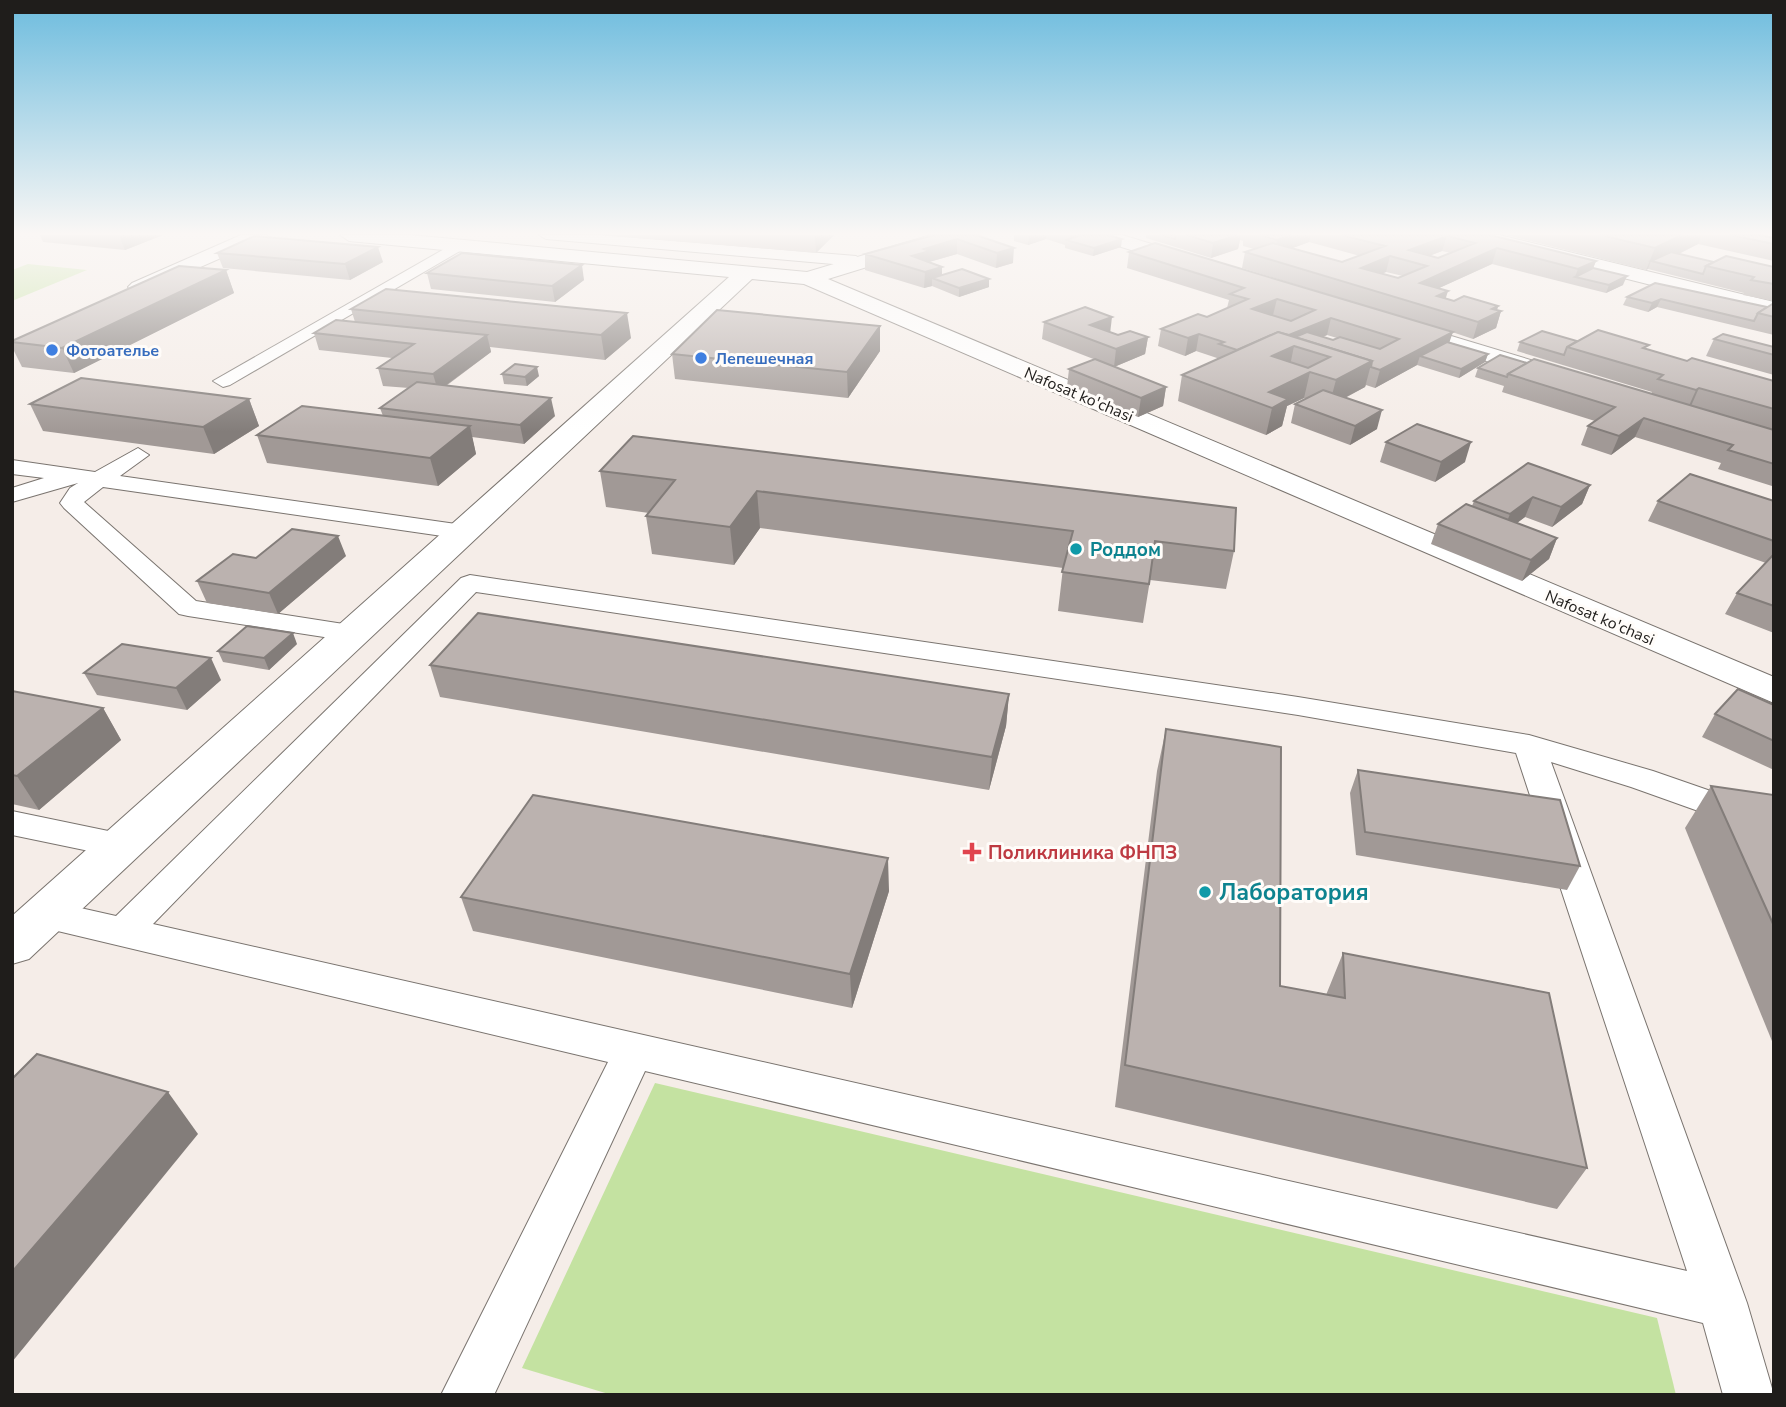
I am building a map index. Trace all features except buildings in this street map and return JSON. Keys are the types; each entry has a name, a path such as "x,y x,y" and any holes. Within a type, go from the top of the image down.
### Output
{"street":[{"path":"12,945 118,845 716,301"},
{"name":"Nafosat ko'chasi","path":"861,301 1774,691"},
{"path":"1740,301 1774,309"},
{"path":"1418,332 1576,381"}],"lane":[{"path":"223,381 363,301"},
{"path":"12,495 86,478 138,455"},
{"path":"12,467 463,532"},
{"path":"86,478 72,503 188,608 350,634"},
{"path":"122,933 470,583 1298,706 1529,746 1642,779 1774,827"},
{"path":"1529,746 1723,1303 1749,1395"},
{"path":"12,824 118,845"},
{"path":"46,914 1723,1303"},
{"path":"467,1395 634,1051"}],"green space":[{"path":"655,1083 1657,1318 1676,1395 612,1395 522,1368"}],"place":[{"name":"Фотоателье","path":"52,350"},
{"name":"Лепешечная","path":"701,358"},
{"name":"Роддом","path":"1076,549"},
{"name":"Поликлиника ФНПЗ","path":"972,852"},
{"name":"Лаборатория","path":"1205,892"}]}
